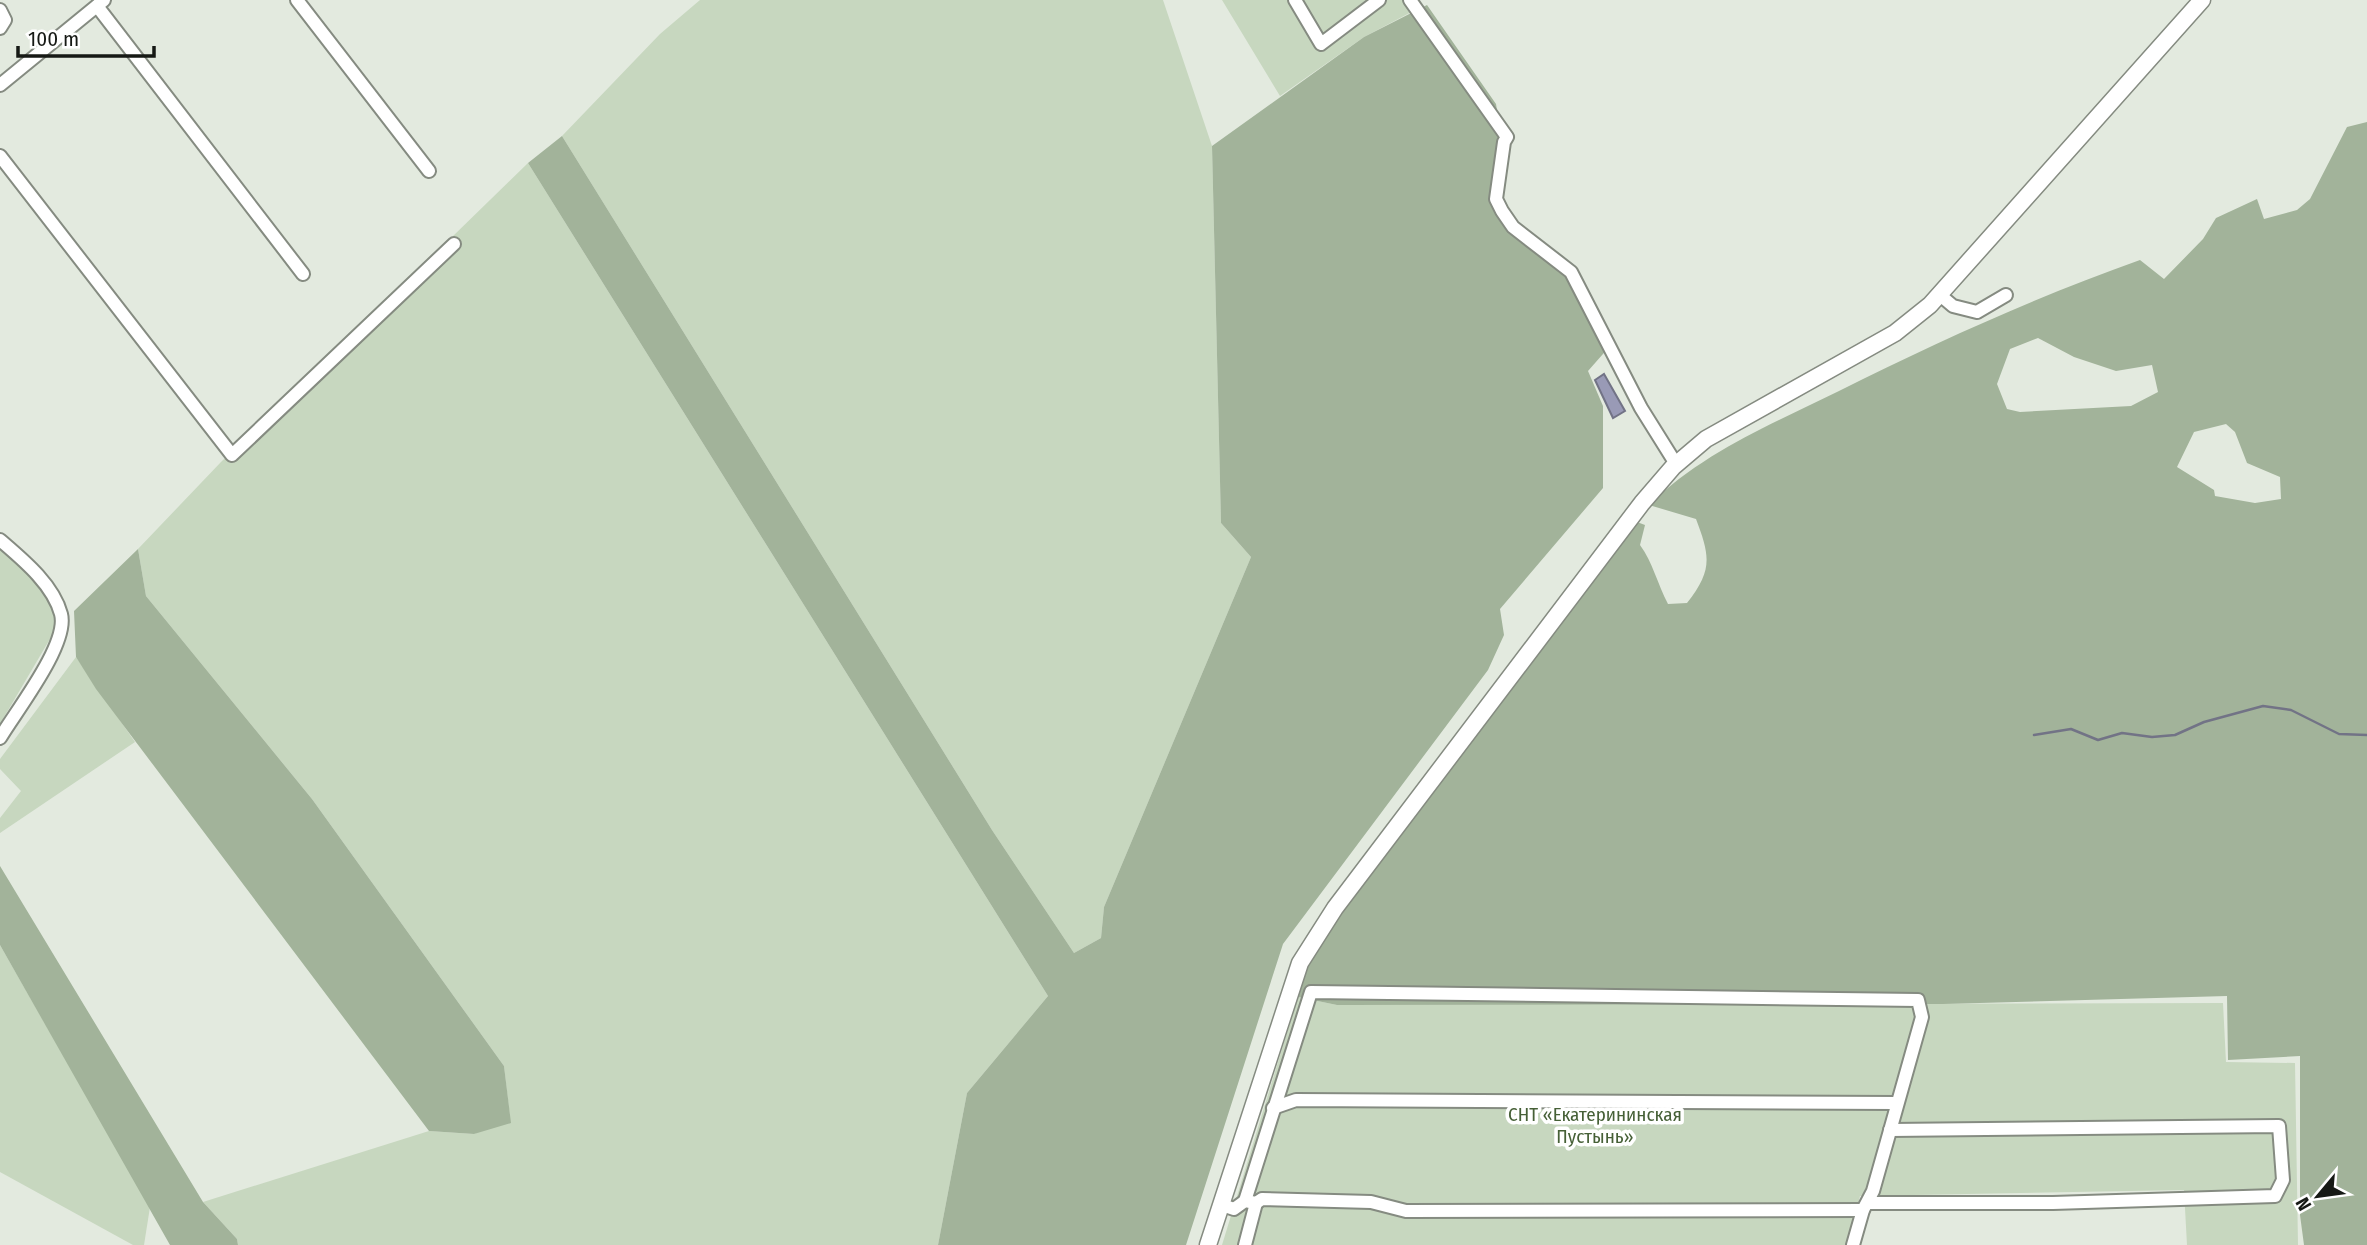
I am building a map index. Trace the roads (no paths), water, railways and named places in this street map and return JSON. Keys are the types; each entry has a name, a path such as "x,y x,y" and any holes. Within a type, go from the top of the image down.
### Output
{"main road":[{"path":"1208,1245 1300,963 1335,908 1642,503 1676,464 1730,424 1895,333 1940,295 2202,0"}],"street":[{"path":"297,0 429,171"},
{"path":"1295,0 1321,44 1379,0"},
{"path":"1410,0 1507,137 1496,199 1502,211 1513,227 1571,272 1641,408 1676,464"},
{"path":"0,85 101,3 303,274"},
{"path":"0,9 5,20 0,28"},
{"path":"0,156 232,455 454,244"},
{"path":"1940,295 1953,306 1977,312 2006,295"},
{"path":"0,540 20,556 55,599 62,629 54,649 0,738"},
{"path":"1245,1245 1250,1202 1273,1108 1311,992"},
{"path":"1289,997 1306,996 1311,992 1918,1000 1922,1017 1890,1130 1853,1245"},
{"path":"1273,1108 1296,1100 1896,1103"},
{"path":"1222,1205 1234,1209 1262,1199 1371,1202 1406,1211 2053,1203 2275,1196 2283,1180 2279,1126 1890,1130"}],"water":[{"path":"1604,374 1625,411 1613,418 1595,380"}],"waterway":[{"path":"2034,735 2071,729 2098,740 2122,733 2152,737 2175,735 2204,722 2263,706 2291,710 2339,734 2367,735"}],"park label":[{"name":"СНТ «Екатерининская Пустынь»","path":"1595,1125"}]}
